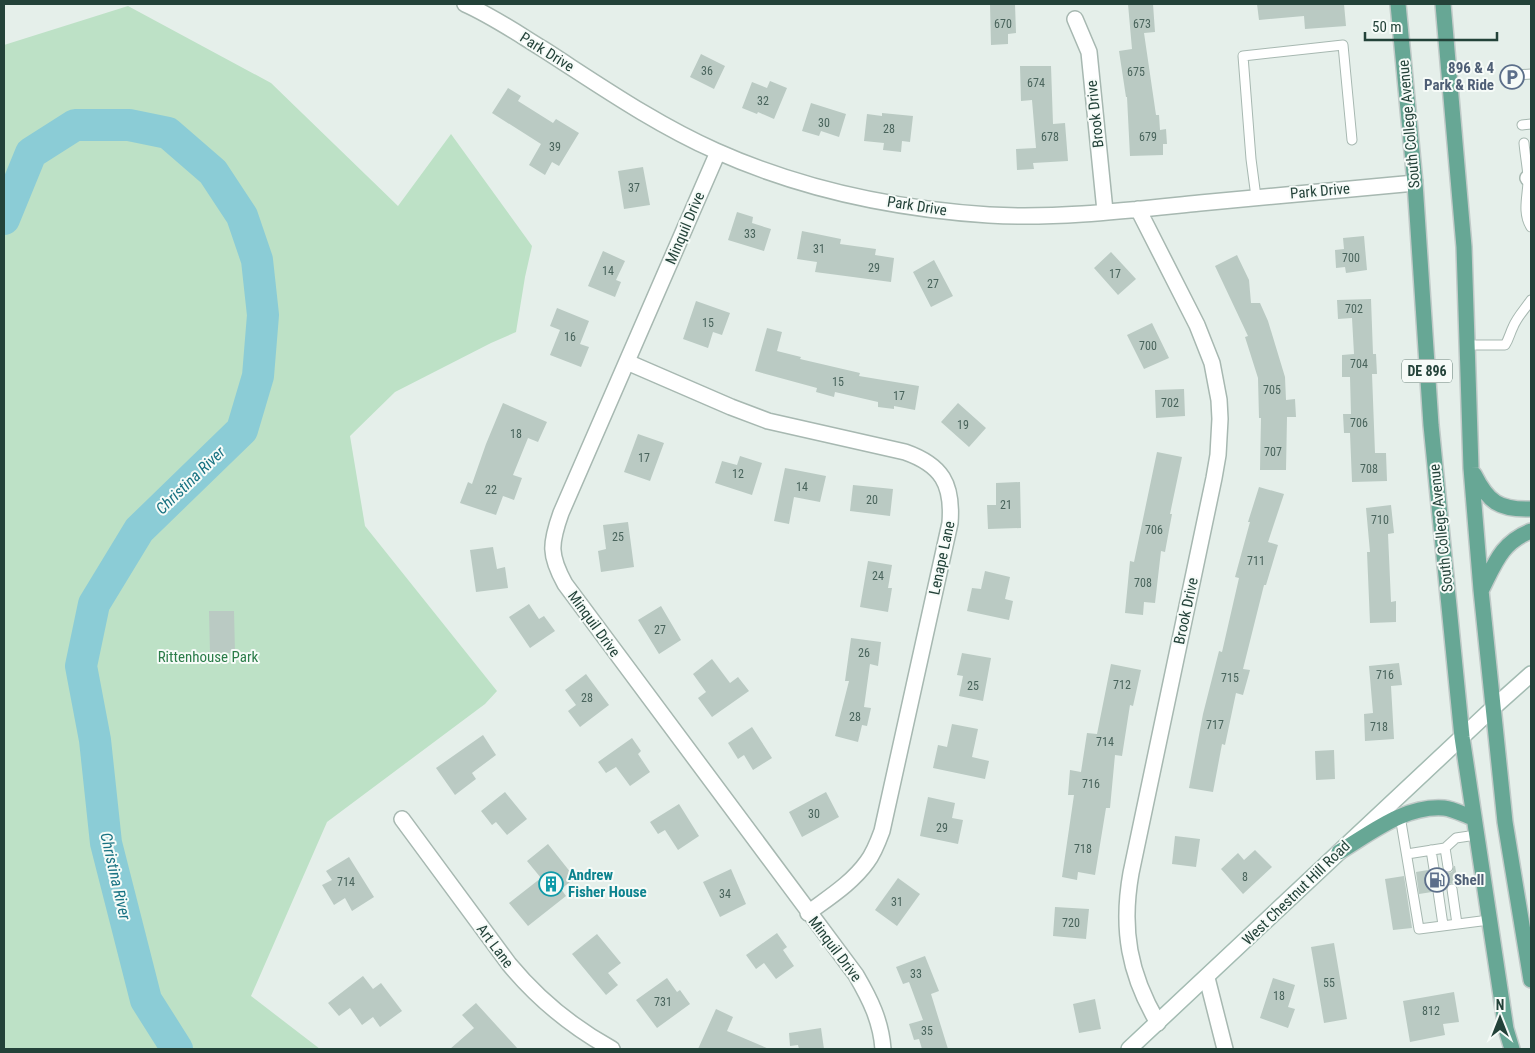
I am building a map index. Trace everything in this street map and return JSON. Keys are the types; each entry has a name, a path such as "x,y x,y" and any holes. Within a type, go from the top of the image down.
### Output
{"main road":[{"name":"South College Avenue","path":"1398,4 1415,183 1430,425 1462,737 1506,1029 1512,1049"},
{"name":"DE 896","path":"1443,4 1464,247 1469,345 1471,468 1481,590 1505,822 1525,915 1531,980"},
{"path":"1471,468 1488,498 1503,506 1531,509"},
{"path":"1481,590 1500,554 1508,544 1523,534 1531,532"},
{"path":"1339,852 1400,816 1423,809 1446,808 1473,818"}],"street":[{"name":"Park Drive","path":"465,4 492,18 667,126 718,152 783,176 882,201 990,215 1022,216 1138,209 1415,183"},
{"name":"Brook Drive","path":"1075,18 1089,52 1105,211"},
{"name":"Minquil Drive","path":"718,152 561,513 552,540 552,554 565,584 856,975 874,1008 879,1023 883,1049"},
{"name":"Brook Drive","path":"1138,209 1206,344 1217,383 1220,419 1218,455 1214,478 1127,899 1126,924 1132,960 1142,993 1158,1023"},
{"name":"Lenape Lane","path":"627,362 730,407 768,421 905,452 921,458 932,465 949,491 950,523 882,831 867,862 856,875 808,913"},
{"name":"West Chestnut Hill Road","path":"1129,1049 1531,674"},
{"name":"Art Lane","path":"402,819 526,985 568,1022 591,1038 612,1049"},
{"path":"1207,978 1225,1049"}],"lane":[{"path":"1256,197 1243,56 1344,44 1352,140"},
{"path":"1517,75 1531,74"},
{"path":"1524,143 1530,177 1526,205 1531,227"},
{"path":"1469,345 1505,345 1510,338 1517,318 1531,300"},
{"path":"1400,816 1419,929 1489,920"},
{"path":"1407,854 1445,848 1456,838 1476,835"},
{"path":"1445,848 1448,867"},
{"path":"1430,850 1434,869"},
{"path":"1452,889 1457,924"},
{"path":"1438,891 1443,925"}],"green space":[{"name":"Rittenhouse Park","path":"128,6 271,83 398,206 451,134 532,246 516,332 395,392 350,436 365,526 497,691 485,704 327,822 251,996 320,1049 4,1049 4,45"}],"building":[{"path":"990,4 1015,4 1016,33 1008,34 1008,44 991,45"},
{"path":"1128,4 1153,4 1155,32 1144,33 1156,115 1159,115 1160,130 1166,129 1167,144 1163,144 1163,155 1130,156 1127,97 1119,51 1132,49"},
{"path":"1257,4 1344,4 1346,26 1305,29 1304,16 1259,20"},
{"path":"701,54 725,66 714,89 690,77"},
{"path":"1020,66 1051,66 1053,124 1065,123 1068,161 1033,163 1034,169 1017,170 1016,149 1036,148 1032,100 1021,101"},
{"path":"770,81 787,88 774,119 742,108 752,82 767,88"},
{"path":"508,88 521,96 518,101 553,123 556,119 579,133 559,166 552,162 545,175 529,165 541,144 492,113"},
{"path":"811,103 846,114 839,137 821,131 819,136 802,131"},
{"path":"882,113 913,116 910,142 902,141 901,152 883,150 884,143 864,141 867,114 882,116"},
{"path":"643,167 650,205 624,209 618,171"},
{"path":"737,212 753,217 752,223 771,229 764,251 728,240"},
{"path":"802,231 841,239 840,244 876,249 875,255 894,258 891,282 815,272 817,262 797,259"},
{"path":"1364,236 1367,270 1346,273 1345,267 1336,268 1335,250 1344,249 1343,238"},
{"path":"603,251 625,261 616,280 621,282 615,297 588,286"},
{"path":"1111,252 1136,279 1118,295 1094,268"},
{"path":"1237,255 1249,280 1251,303 1260,303 1268,321 1285,377 1286,400 1295,399 1296,417 1287,417 1286,470 1260,470 1261,418 1259,418 1258,378 1245,337 1248,336 1215,266"},
{"path":"934,260 953,296 931,307 913,272"},
{"path":"1371,299 1373,354 1376,354 1377,374 1372,374 1375,453 1386,453 1387,481 1352,482 1350,433 1344,433 1343,414 1351,414 1350,377 1342,377 1342,355 1354,354 1352,318 1338,319 1337,300"},
{"path":"696,301 730,313 722,335 713,332 708,348 683,339"},
{"path":"557,308 589,321 580,344 589,347 581,367 550,355 560,330 550,326"},
{"path":"1152,323 1169,358 1144,369 1127,335"},
{"path":"767,328 782,332 777,351 801,357 800,359 860,373 859,376 919,386 915,410 894,406 894,409 878,407 878,402 835,392 834,397 816,392 817,388 755,371"},
{"path":"1184,389 1185,416 1156,418 1155,390"},
{"path":"503,403 547,422 538,442 528,438 513,475 522,478 514,500 503,496 496,515 460,503 468,482 472,484"},
{"path":"958,403 986,428 969,447 941,422"},
{"path":"638,434 664,443 650,481 624,472"},
{"path":"1157,452 1182,457 1170,514 1172,514 1165,552 1161,551 1155,603 1144,602 1143,615 1125,613 1130,561 1134,562"},
{"path":"740,456 762,463 752,495 715,483 722,461 737,465"},
{"path":"785,468 826,476 820,502 794,497 789,524 774,521"},
{"path":"1020,482 1021,528 988,529 987,505 996,505 996,483"},
{"path":"853,485 893,489 890,516 850,511"},
{"path":"1259,487 1284,494 1268,542 1278,545 1266,585 1264,585 1243,669 1250,670 1243,695 1236,693 1225,745 1222,744 1213,792 1189,788 1203,714 1219,651 1222,652 1239,578 1235,577 1250,522 1248,522"},
{"path":"1391,505 1394,533 1388,534 1391,602 1396,601 1396,622 1370,623 1367,552 1370,552 1366,508"},
{"path":"628,522 634,567 601,572 598,551 606,549 603,525"},
{"path":"493,547 497,569 505,567 508,588 476,592 470,550"},
{"path":"868,561 892,565 888,588 892,588 888,612 860,607"},
{"path":"985,571 1010,577 1005,599 1013,601 1009,620 967,611 972,588 981,589"},
{"path":"529,604 539,619 544,616 555,631 530,648 509,617"},
{"path":"661,606 681,640 659,654 638,620"},
{"path":"209,611 234,611 235,653 210,653"},
{"path":"851,638 881,642 878,666 870,664 864,707 871,708 867,726 862,725 858,742 835,736 849,681 845,681"},
{"path":"962,653 991,658 983,701 959,696 963,676 957,675"},
{"path":"712,659 730,683 738,677 749,691 712,717 698,698 706,692 693,674"},
{"path":"1399,663 1402,685 1391,686 1394,739 1365,741 1364,714 1373,713 1369,666"},
{"path":"1111,664 1141,670 1133,706 1130,705 1122,756 1115,755 1110,808 1106,808 1095,875 1078,872 1077,880 1062,877 1074,795 1068,795 1070,770 1081,772 1087,733 1097,734"},
{"path":"586,674 609,705 580,727 568,711 576,705 565,690"},
{"path":"952,724 978,729 972,757 989,761 985,779 933,768 938,745 947,747"},
{"path":"752,727 772,758 753,770 744,755 738,759 728,743"},
{"path":"483,735 496,755 472,773 476,779 455,795 436,768"},
{"path":"632,738 641,751 638,754 650,772 630,786 616,767 606,773 598,762"},
{"path":"1334,750 1335,779 1316,780 1315,751"},
{"path":"505,792 527,819 507,835 496,822 492,825 481,811"},
{"path":"826,792 839,817 802,837 789,812"},
{"path":"928,797 955,803 952,818 963,820 958,844 920,836"},
{"path":"679,804 699,836 678,850 665,830 658,834 650,822"},
{"path":"1175,836 1200,839 1196,867 1172,864"},
{"name":"Andrew Fisher House","path":"548,844 575,878 561,889 566,896 528,926 509,903 541,878 527,861"},
{"path":"1255,850 1272,867 1243,894 1221,869 1238,853 1244,860"},
{"path":"349,857 374,897 352,911 345,898 334,905 322,885 332,880 326,871"},
{"name":"Shell","path":"1454,866 1459,888 1455,883 1448,884 1446,890 1438,885 1434,886 1432,892 1419,894 1416,872 1428,870 1434,875 1438,874 1442,868 1448,873 1452,872"},
{"path":"731,869 746,904 720,917 703,882"},
{"path":"1404,876 1412,928 1393,930 1385,879"},
{"path":"898,878 920,894 897,926 875,910"},
{"path":"1055,907 1089,909 1086,939 1053,936"},
{"path":"777,933 787,947 783,950 794,966 776,979 764,963 756,969 746,955"},
{"path":"597,934 621,963 608,973 618,985 606,995 572,954"},
{"path":"1334,943 1347,1019 1324,1023 1311,947"},
{"path":"925,956 939,991 931,994 948,1049 922,1049 919,1039 914,1040 909,1024 923,1020 909,982 903,984 896,967"},
{"path":"363,976 373,989 381,983 402,1011 380,1027 373,1017 362,1025 350,1008 339,1016 328,1003"},
{"path":"667,978 677,992 680,990 690,1004 657,1028 636,1000"},
{"path":"1273,978 1295,985 1288,1007 1295,1009 1288,1028 1260,1018"},
{"path":"1454,992 1459,1022 1443,1024 1445,1035 1410,1042 1403,1001"},
{"path":"1095,999 1101,1029 1079,1033 1073,1004"},
{"path":"476,1003 518,1049 450,1049 474,1028 462,1015"},
{"path":"716,1009 733,1017 727,1031 769,1049 698,1049"},
{"path":"821,1028 824,1049 799,1049 798,1045 790,1046 789,1033"}],"waterway":[{"name":"Christina River","path":"4,219 31,153 75,125 129,125 168,133 213,172 242,216 257,260 263,315 258,376 242,430 139,530 94,604 81,666 95,740 106,843 146,1000 177,1049"}],"place":[{"name":"896 & 4 Park & Ride","path":"1512,77"},
{"name":"Shell","path":"1437,880"},
{"name":"Andrew Fisher House","path":"551,884"}]}
